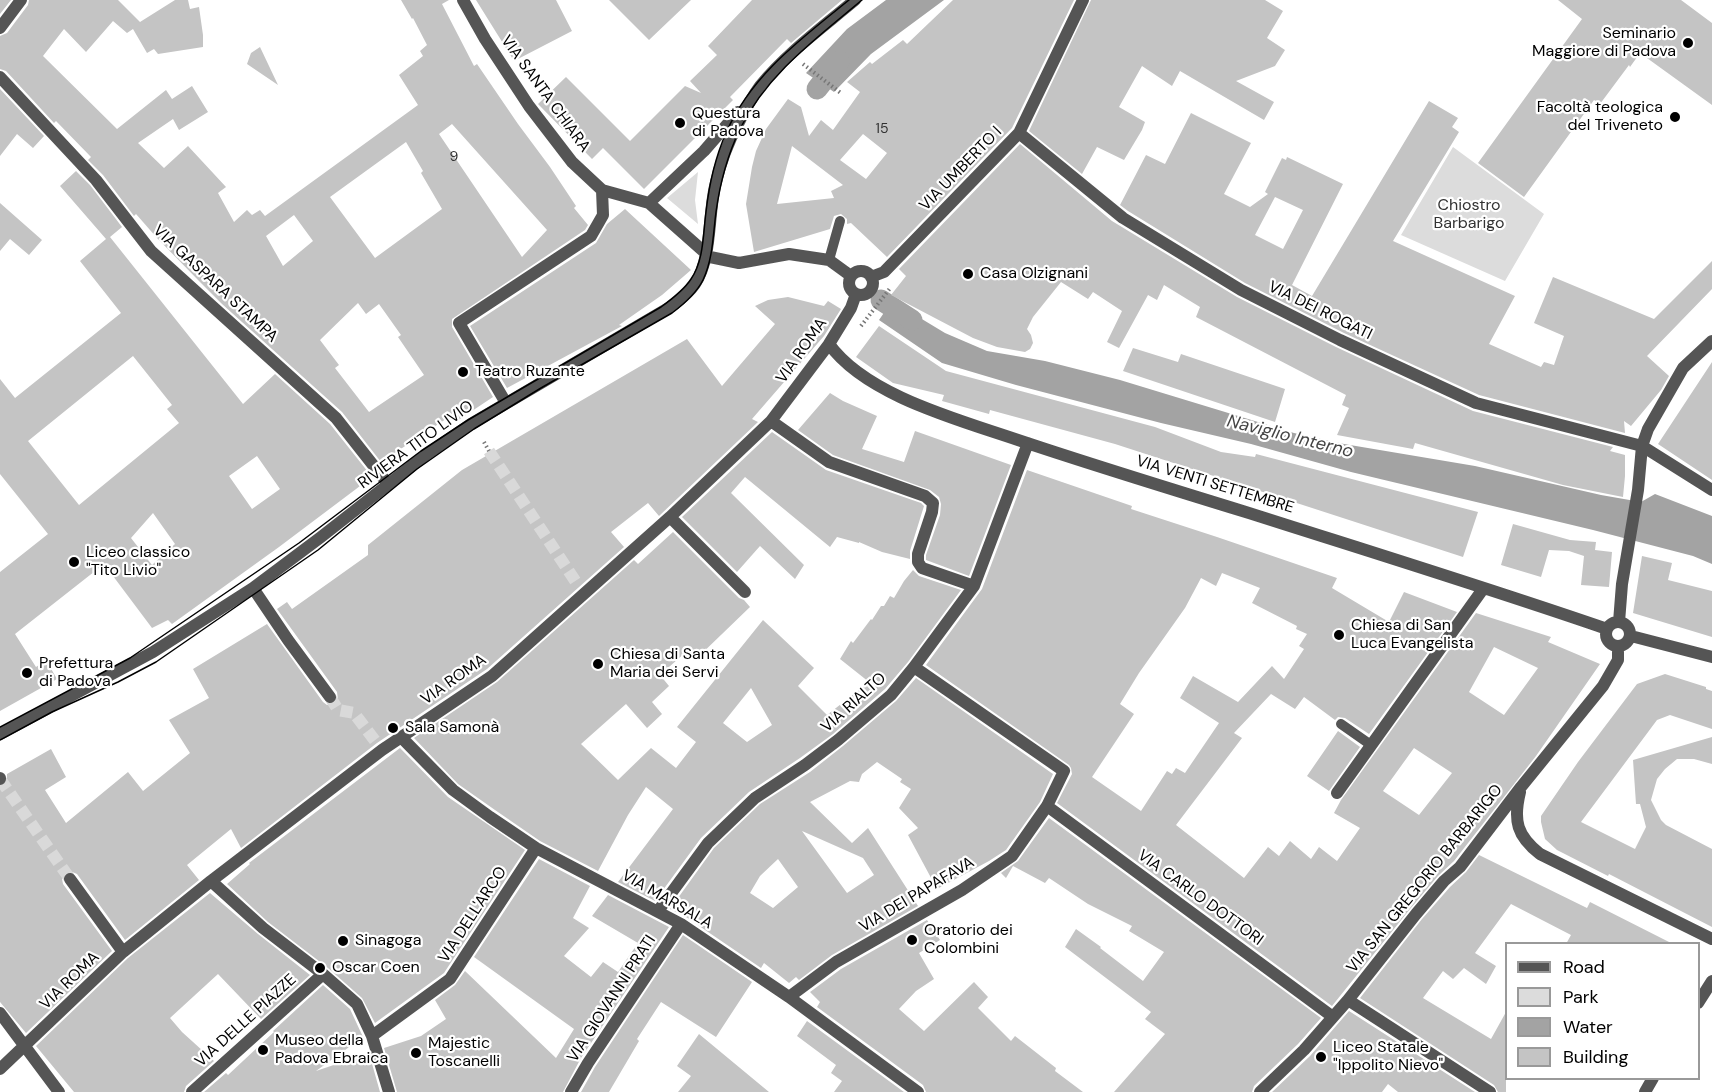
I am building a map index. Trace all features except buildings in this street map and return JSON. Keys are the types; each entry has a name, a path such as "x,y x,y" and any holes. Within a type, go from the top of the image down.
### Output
{"street":[{"path":"0,28 21,0"},
{"name":"VIA SANTA CHIARA","path":"464,0 485,39 530,106 572,162 602,190 649,203"},
{"path":"851,276 829,260 789,254 739,263 710,257 649,203 705,152 778,66 855,0"},
{"name":"VIA UMBERTO I","path":"871,277 884,272 1019,133 1083,0"},
{"name":"VIA GASPARA STAMPA","path":"0,77 96,180 151,251 336,418 388,484"},
{"name":"RIVIERA TITO LIVIO","path":"0,734 153,652 253,588 427,454 471,424 677,302 695,285 702,270 714,187 722,158 738,123 759,88"},
{"name":"VIA DEI ROGATI","path":"1019,133 1123,218 1241,290 1340,340 1476,403 1642,446 1712,490"},
{"path":"506,403 459,324 591,236 603,215 602,190"},
{"path":"861,271 871,277 873,283 868,293 856,294 849,286 851,276 856,273 861,271"},
{"name":"VIA ROMA","path":"0,1069 123,952 216,885 382,750 492,676 581,589 670,517 771,421 829,344 851,308 856,294"},
{"path":"1619,622 1622,584 1636,500 1642,446 1647,429 1683,368 1712,341"},
{"name":"VIA VENTI SETTEMBRE","path":"829,344 849,366 875,383 939,413 1607,629"},
{"path":"771,421 829,462 925,496 933,503 918,554 918,562 922,568 974,586"},
{"name":"VIA RIALTO","path":"658,911 708,843 755,798 838,740 891,695 914,667 974,586 1028,443"},
{"path":"670,517 745,592"},
{"path":"253,588 330,698"},
{"path":"1337,793 1483,589"},
{"path":"1619,622 1629,628 1631,636 1628,643 1618,647 1608,641 1606,633 1612,624 1619,622"},
{"path":"1631,636 1712,657"},
{"name":"VIA SAN GREGORIO BARBARIGO","path":"1260,1092 1304,1050 1348,1000 1444,881 1460,867 1603,686 1618,660 1618,647"},
{"name":"VIA DEI PAPAFAVA","path":"789,997 836,962 962,890 1012,856 1047,806 1064,771 914,667"},
{"name":"VIA MARSALA","path":"401,737 453,790 536,848 681,924 789,997 918,1092"},
{"path":"1521,787 1516,805 1517,820 1520,833 1528,845 1540,854 1712,939"},
{"name":"VIA CARLO DOTTORI","path":"1047,806 1333,1017"},
{"name":"VIA DELL'ARCO","path":"372,1036 450,978 536,848"},
{"path":"70,879 123,952"},
{"path":"216,885 262,928 323,974 357,1004 372,1036 389,1092"},
{"name":"VIA GIOVANNI PRATI","path":"571,1092 681,924"},
{"name":"VIA DELLE PIAZZE","path":"192,1092 323,974"},
{"path":"1700,1000 1712,981"},
{"path":"1348,1000 1486,1091"},
{"path":"0,1014 59,1092"}],"lane":[{"path":"829,260 840,221"},
{"path":"1341,724 1371,745"}],"path":[{"path":"803,64 842,94"},
{"path":"872,312 889,291"},
{"path":"483,442 489,451"}],"green space":[{"name":"Chiostro Barbarigo","path":"1453,147 1544,214 1505,281 1401,235"},
{"path":"698,172 695,200 698,224 667,198"}],"water":[{"path":"886,0 944,0 871,54 834,92 806,73 847,29"},
{"path":"892,301 945,333 987,351 1045,361 1120,380 1294,433 1344,444 1475,466 1641,502 1655,494 1712,516 1712,564 1693,556 1351,472 1251,444 1016,385 942,363 879,320"}],"waterway":[{"path":"817,89 839,61"},
{"name":"Naviglio Interno","path":"881,300 912,320"}],"tunnel":[{"path":"489,451 578,585"},
{"path":"330,697 338,710 354,713 382,750"},
{"path":"0,779 70,879"}],"tram line":[{"path":"0,727 130,658 299,543 421,451 468,420 661,307 678,294 691,279 698,264 713,172 722,142 736,112 749,93 779,59 849,0"},
{"path":"0,740 156,662 318,550 417,469 474,429 681,306 697,290 706,272 711,255 718,201 725,170 735,139 751,109 794,58 862,0"}],"place":[{"name":"Seminario Maggiore di Padova","path":"1688,43"},
{"name":"Facoltà teologica del Triveneto","path":"1675,117"},
{"name":"Questura di Padova","path":"680,123"},
{"name":"Casa Olzignani","path":"968,274"},
{"name":"Teatro Ruzante","path":"463,372"},
{"name":"Liceo classico \"Tito Livio\"","path":"74,562"},
{"name":"Chiesa di San Luca Evangelista","path":"1339,635"},
{"name":"Chiesa di Santa Maria dei Servi","path":"598,664"},
{"name":"Prefettura di Padova","path":"27,673"},
{"name":"Sala Samonà","path":"393,728"},
{"name":"Oratorio dei Colombini","path":"912,940"},
{"name":"Sinagoga","path":"343,941"},
{"name":"Oscar Coen","path":"320,968"},
{"name":"Museo della Padova Ebraica","path":"263,1050"},
{"name":"Majestic Toscanelli","path":"416,1053"},
{"name":"Liceo Statale \"Ippolito Nievo\"","path":"1321,1057"}]}
